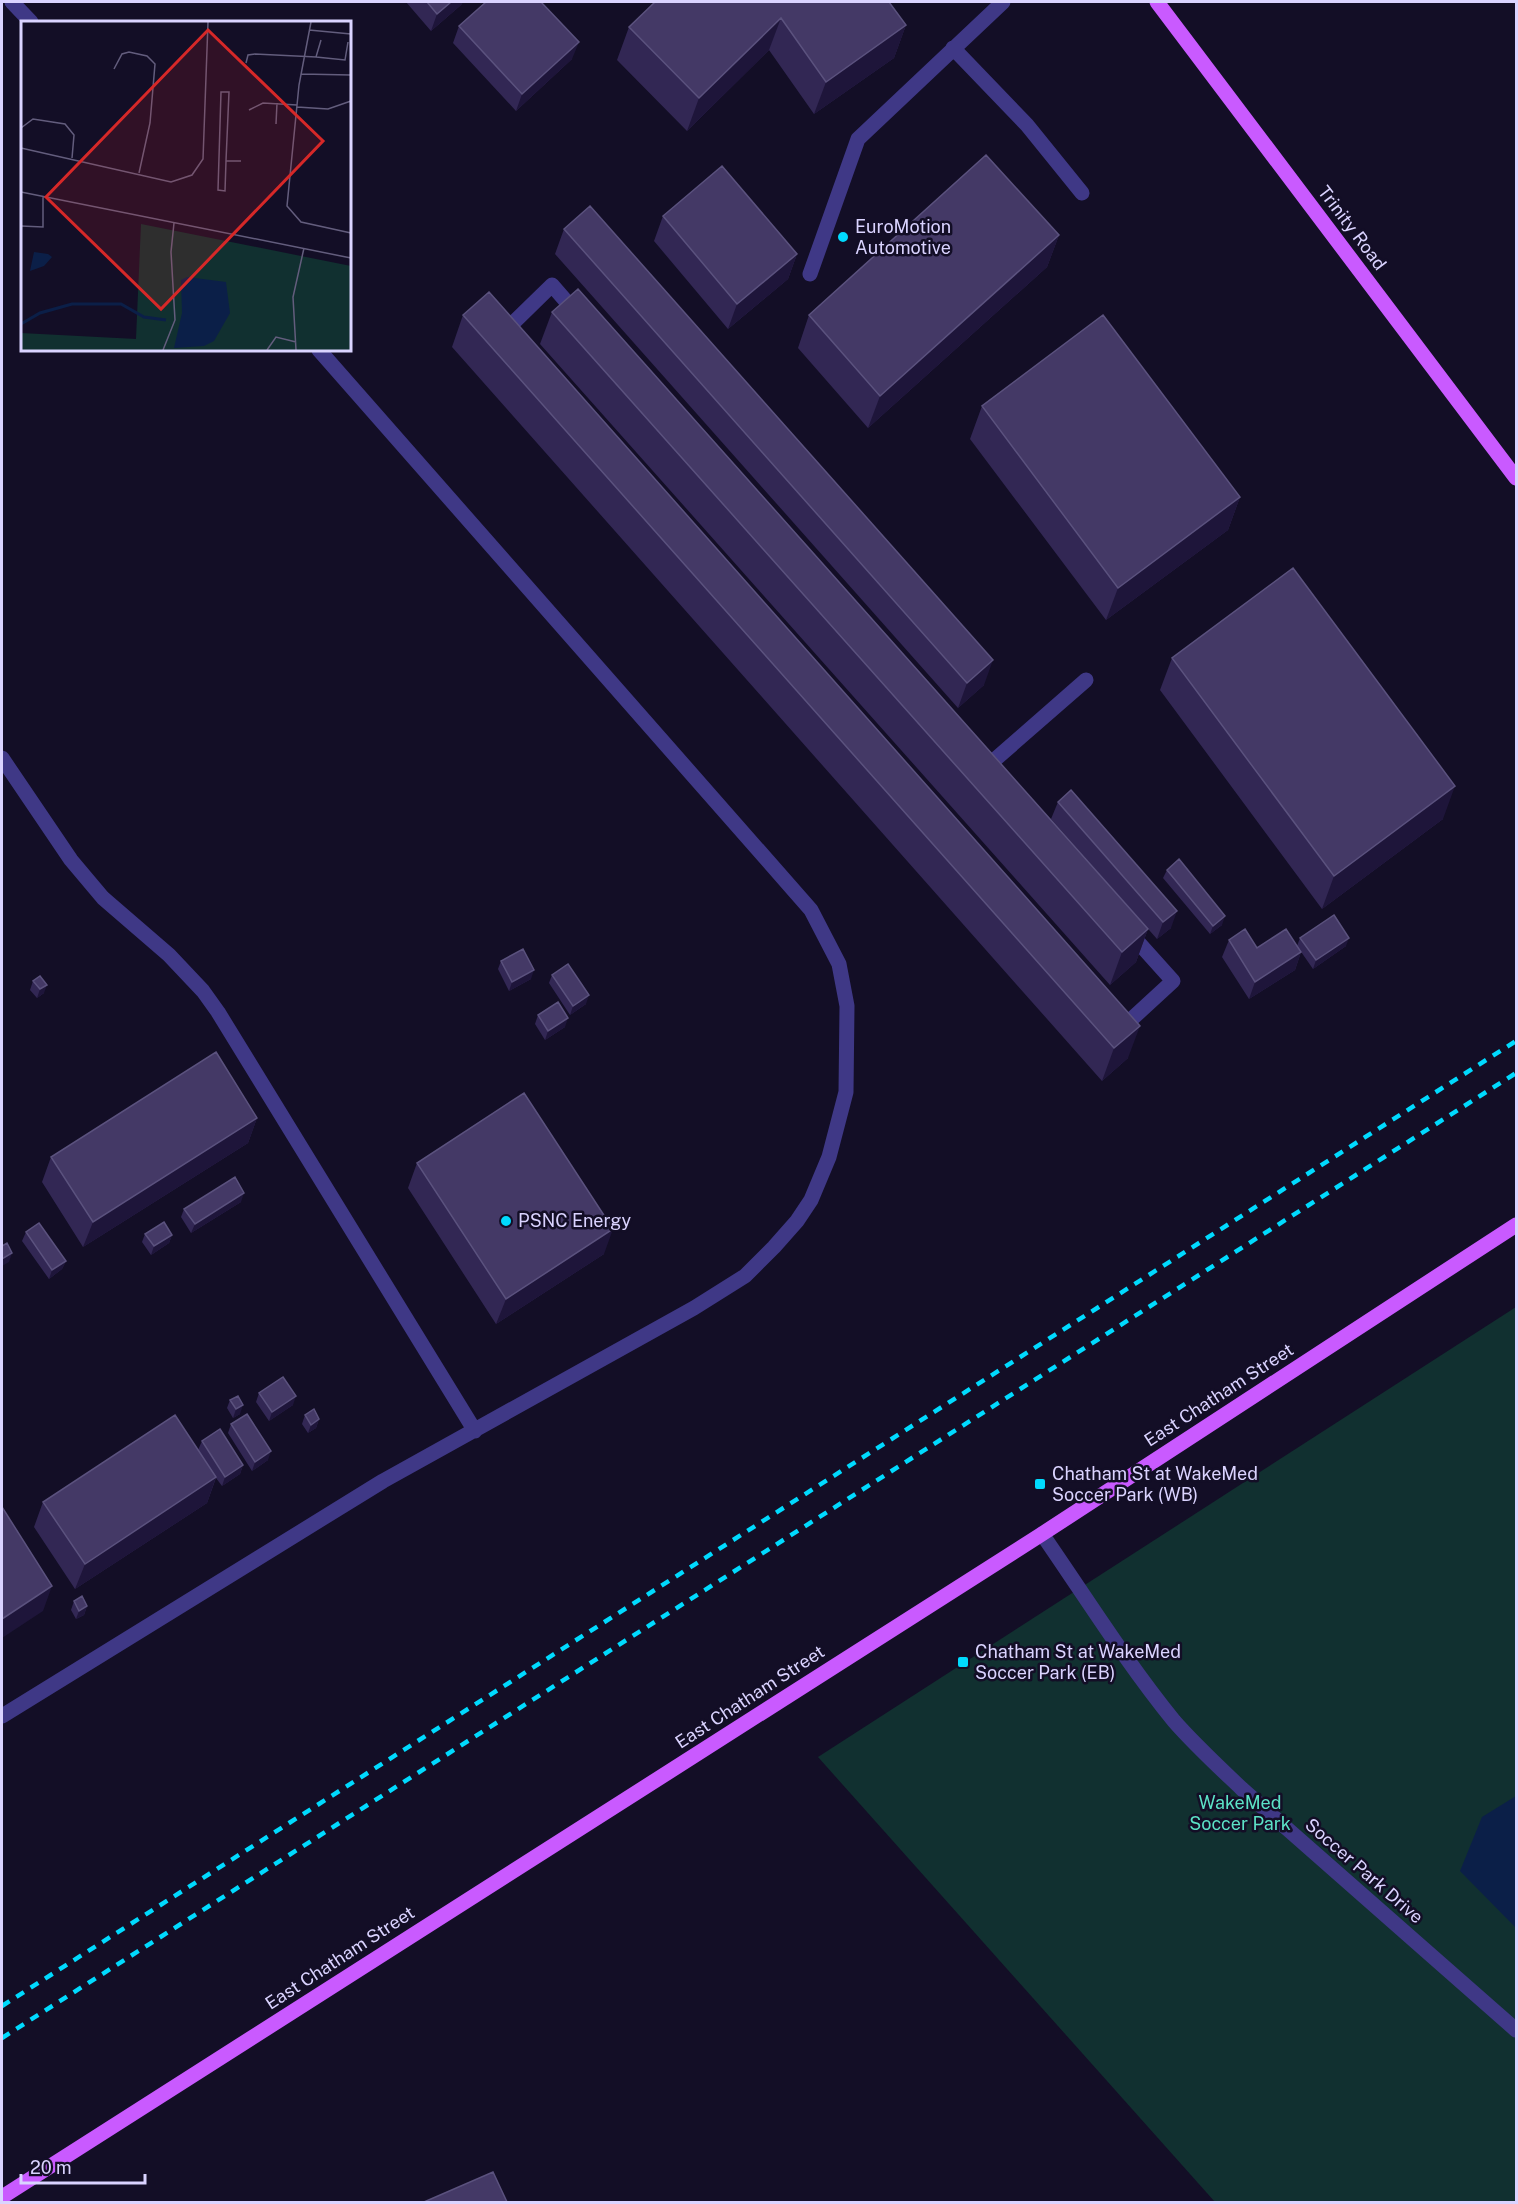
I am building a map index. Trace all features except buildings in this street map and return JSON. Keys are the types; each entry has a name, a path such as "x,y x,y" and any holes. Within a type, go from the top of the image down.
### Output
{"main road":[{"name":"Trinity Road","path":"1157,2 1516,478"},
{"name":"East Chatham Street","path":"2,2197 1042,1534 1516,1225"}],"street":[{"path":"12,2 30,21"},
{"path":"810,274 858,139 1003,2"},
{"path":"953,48 1027,125 1082,193"},
{"path":"509,342 501,333 552,285 591,329"},
{"path":"2,1716 382,1481 694,1308 745,1276 790,1230 811,1200 829,1157 846,1092 847,1006 839,964 811,910 320,351"},
{"path":"983,770 1086,680"},
{"path":"2,758 71,860 103,898 169,955 218,1012 475,1431"},
{"path":"1107,1010 1122,1028 1173,981 1118,919"},
{"name":"Soccer Park Drive","path":"1042,1534 1139,1674 1174,1721 1208,1757 1516,2030"}],"green space":[{"name":"WakeMed Soccer Park","path":"1516,1307 1516,2202 1215,2202 818,1757"}],"water":[{"path":"1516,1796 1516,1928 1460,1871 1482,1817"}],"railway":[{"path":"2,2006 1516,1041"},
{"path":"2,2038 1516,1073"}],"place":[{"name":"EuroMotion Automotive","path":"843,237"},
{"name":"PSNC Energy","path":"506,1221"},
{"name":"Chatham St at WakeMed Soccer Park (WB)","path":"1040,1484"},
{"name":"Chatham St at WakeMed Soccer Park (EB)","path":"963,1662"}]}
